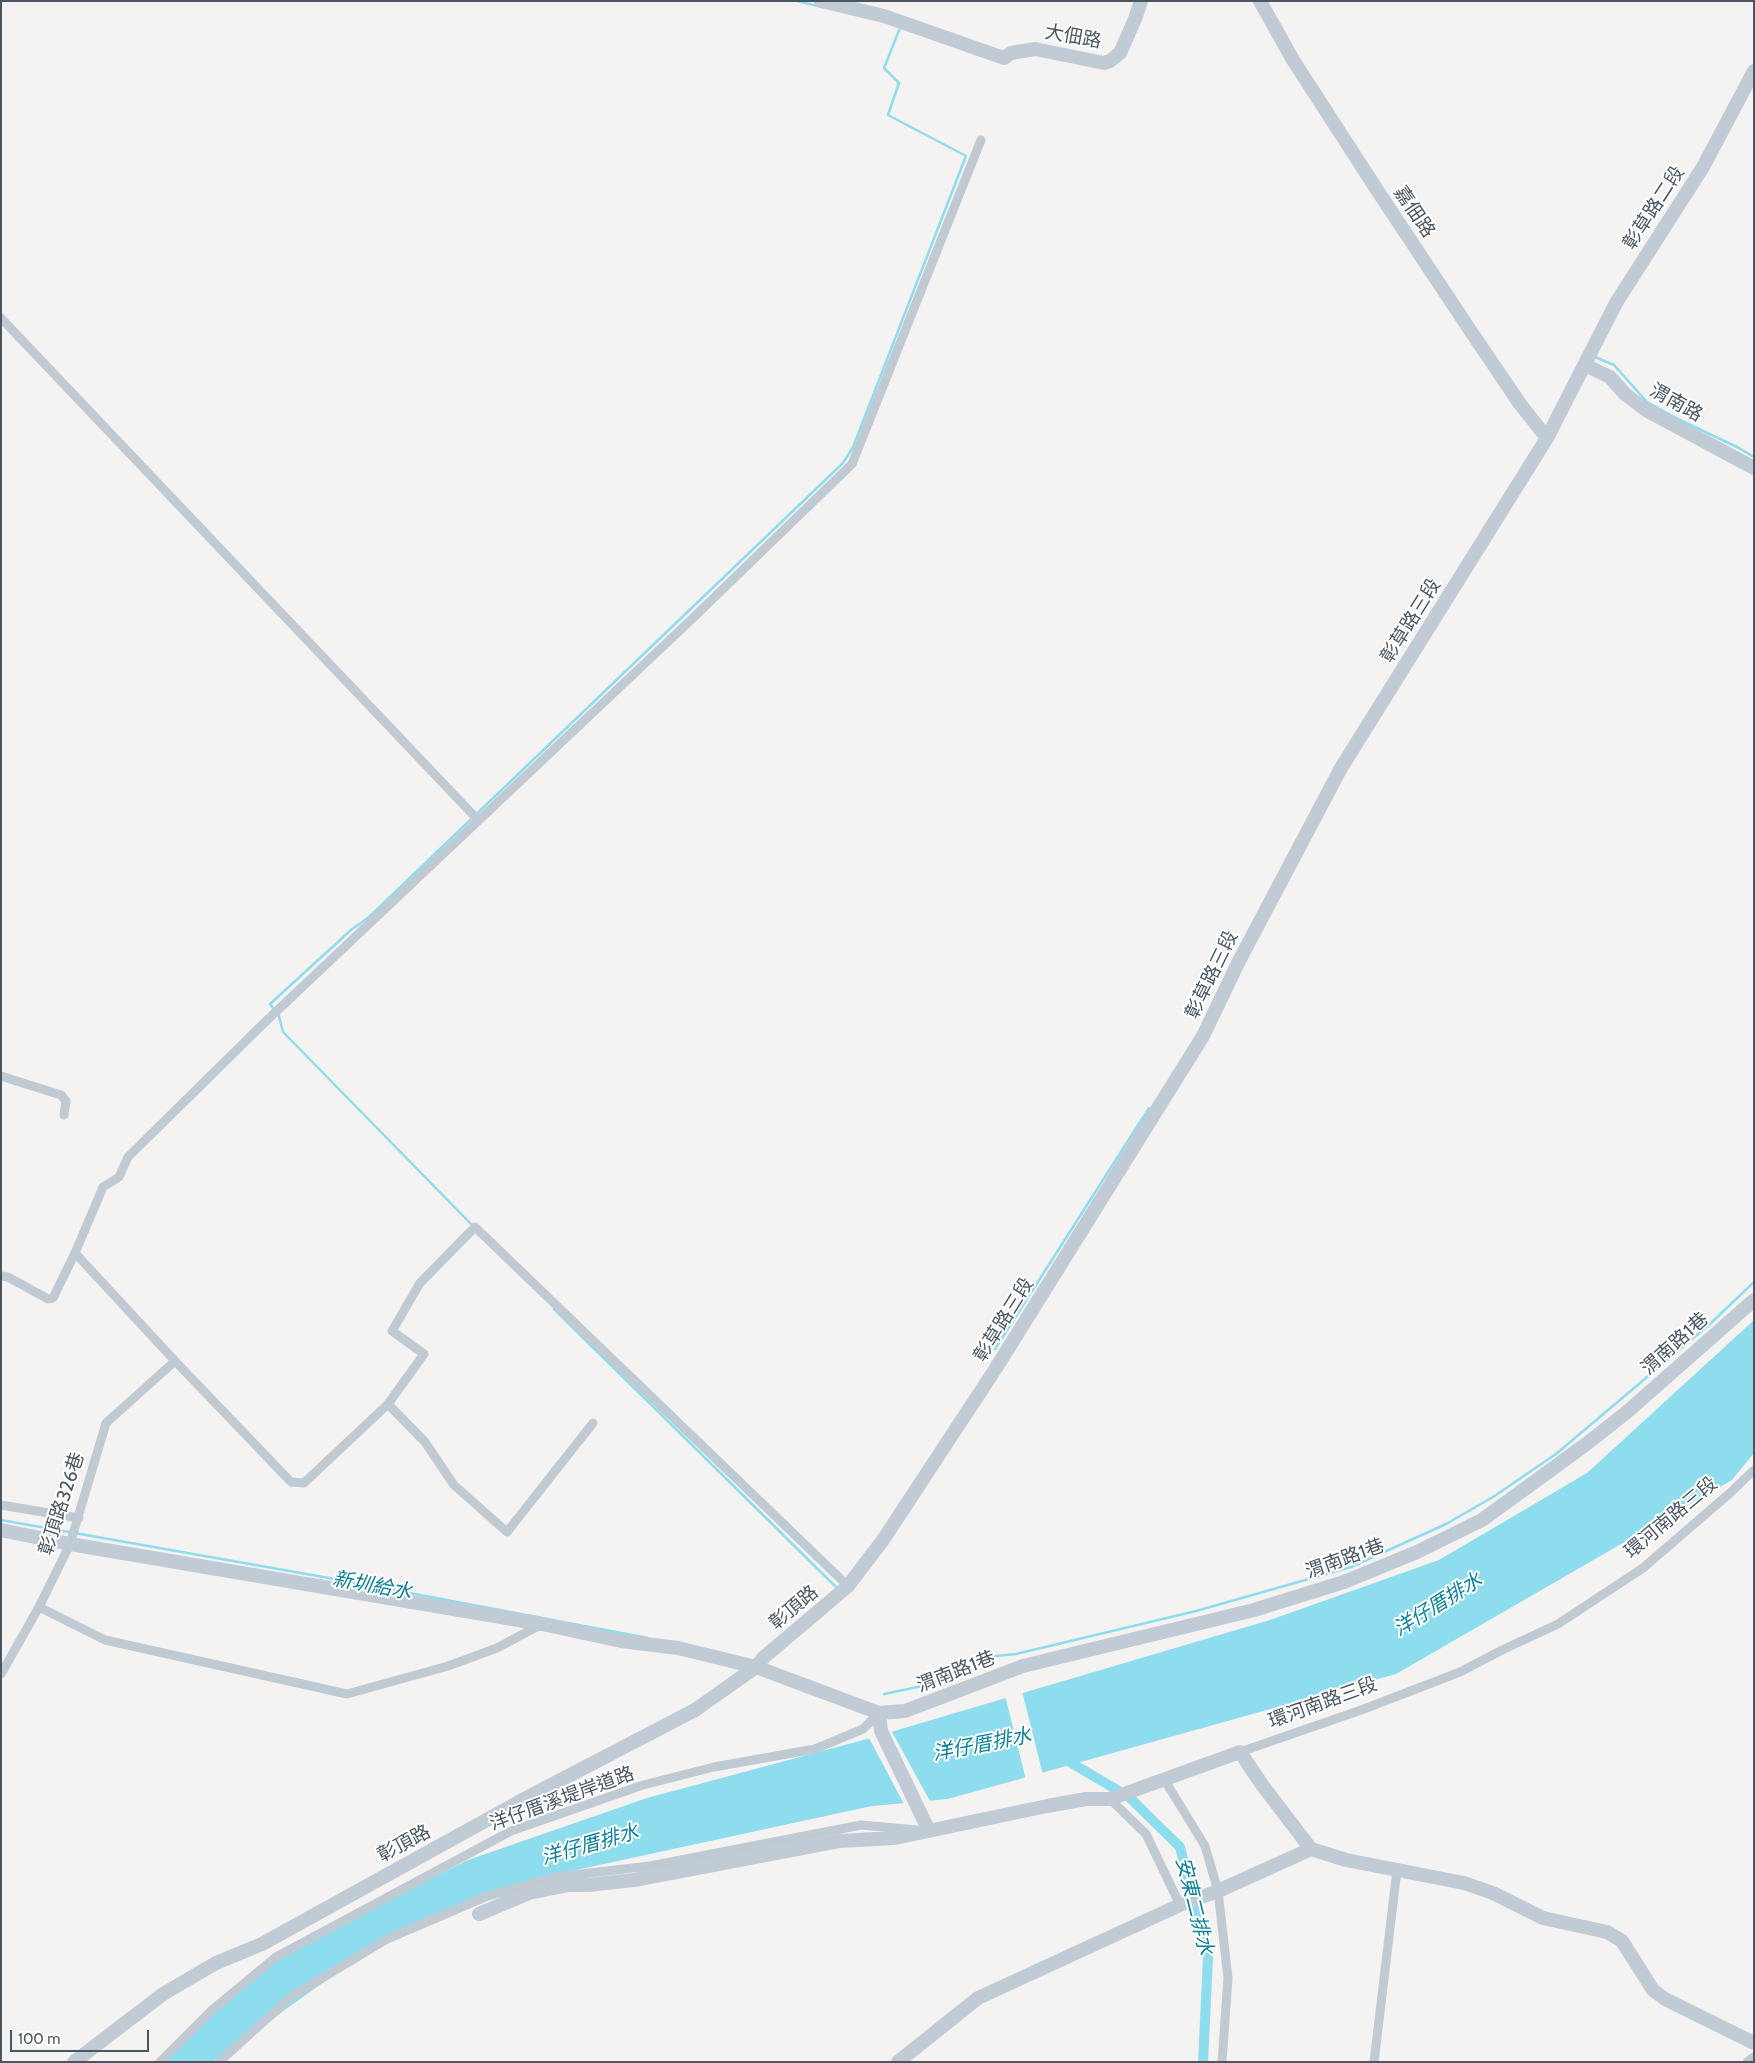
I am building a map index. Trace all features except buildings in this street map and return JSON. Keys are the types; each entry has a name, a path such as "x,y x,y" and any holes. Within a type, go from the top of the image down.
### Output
{"street":[{"name":"大佃路","path":"821,1 884,16 1004,58 1012,54 1035,49 1104,63 1110,62 1120,53 1135,19 1140,1"},
{"name":"嘉佃路","path":"1260,1 1293,60 1379,193 1520,404 1548,438"},
{"name":"彰草路二段","path":"1585,365 1616,303 1703,167 1754,70"},
{"path":"1,1276 8,1277 48,1299 52,1298 75,1253 103,1187 119,1178 128,1157 270,1017 686,624 852,464 981,140"},
{"path":"1,318 478,820"},
{"name":"彰草路三段","path":"848,1586 883,1540 996,1368 1203,1036 1247,945 1342,768 1548,438 1585,365"},
{"name":"渭南路","path":"1585,365 1610,377 1625,394 1646,410 1754,468"},
{"path":"1,1076 60,1095 66,1101 64,1115"},
{"path":"75,1253 175,1362 291,1482 304,1483 388,1404 424,1354 392,1331 420,1283 475,1227 848,1586"},
{"name":"渭南路1巷","path":"878,1712 906,1711 1023,1666 1254,1610 1344,1582 1417,1552 1482,1520 1585,1445 1627,1412 1754,1300"},
{"name":"彰頂路326巷","path":"1,1674 39,1607 71,1541 106,1423 175,1362"},
{"path":"388,1404 425,1442 454,1485 507,1532 593,1423"},
{"name":"環河南路三段","path":"479,1914 530,1893 569,1885 634,1880 840,1841 895,1838 1047,1806 1086,1800 1110,1799 1159,1780 1364,1709 1460,1672 1558,1624 1643,1568 1754,1470"},
{"path":"1,1505 78,1518"},
{"path":"1,1530 542,1624 621,1641 678,1648 760,1662 878,1712 881,1731 929,1831"},
{"name":"彰頂路","path":"74,2062 164,1994 216,1963 262,1944 530,1796 695,1710 760,1662 848,1586"},
{"path":"39,1607 105,1640 347,1694 448,1666 498,1648 542,1624"},
{"name":"洋仔厝溪堤岸道路","path":"160,2062 212,2010 276,1957 511,1831 652,1783 714,1767 815,1750 862,1729 878,1712"},
{"path":"1240,1752 1263,1786 1311,1849 1346,1860 1464,1883 1493,1893 1543,1918 1606,1932 1622,1941 1653,1990 1666,1999 1754,2043"},
{"path":"1159,1780 1205,1846 1228,1978 1222,2062"},
{"path":"1110,1799 1146,1834 1183,1904"},
{"path":"219,2062 290,1997 387,1939 485,1898 555,1877 650,1866 861,1825 929,1831"},
{"path":"898,2062 978,1998 1183,1904 1311,1849"},
{"path":"1374,2062 1397,1870"},
{"path":"1747,2062 1754,2057"}],"water":[{"name":"洋仔厝排水","path":"1754,1320 1754,1453 1732,1480 1396,1674 948,1799 872,1806 553,1875 387,1937 212,2062 164,2062 214,2011 277,1960 349,1919 468,1860 647,1798 867,1739 1270,1620 1439,1560 1587,1473"}],"pier":[{"path":"1022,1691 1043,1775 1026,1780 1005,1695"},
{"path":"892,1732 931,1803 905,1806 868,1736"}],"waterway":[{"path":"797,1 818,6"},
{"path":"473,1226 283,1032 279,1016 270,1004 351,930 369,917 843,463 853,447 966,156 888,115 899,83 884,68 900,28"},
{"path":"1595,357 1614,365 1647,402 1754,457"},
{"path":"995,1349 1149,1108"},
{"path":"884,1694 927,1685 996,1656 1016,1654 1196,1611 1351,1567 1446,1524 1493,1497 1556,1454 1711,1323 1754,1282"},
{"path":"554,1309 836,1587"},
{"name":"新圳給水","path":"1,1520 346,1581 648,1638"},
{"name":"安東二排水","path":"1063,1758 1129,1797 1180,1847 1208,1958 1203,2062"}]}
